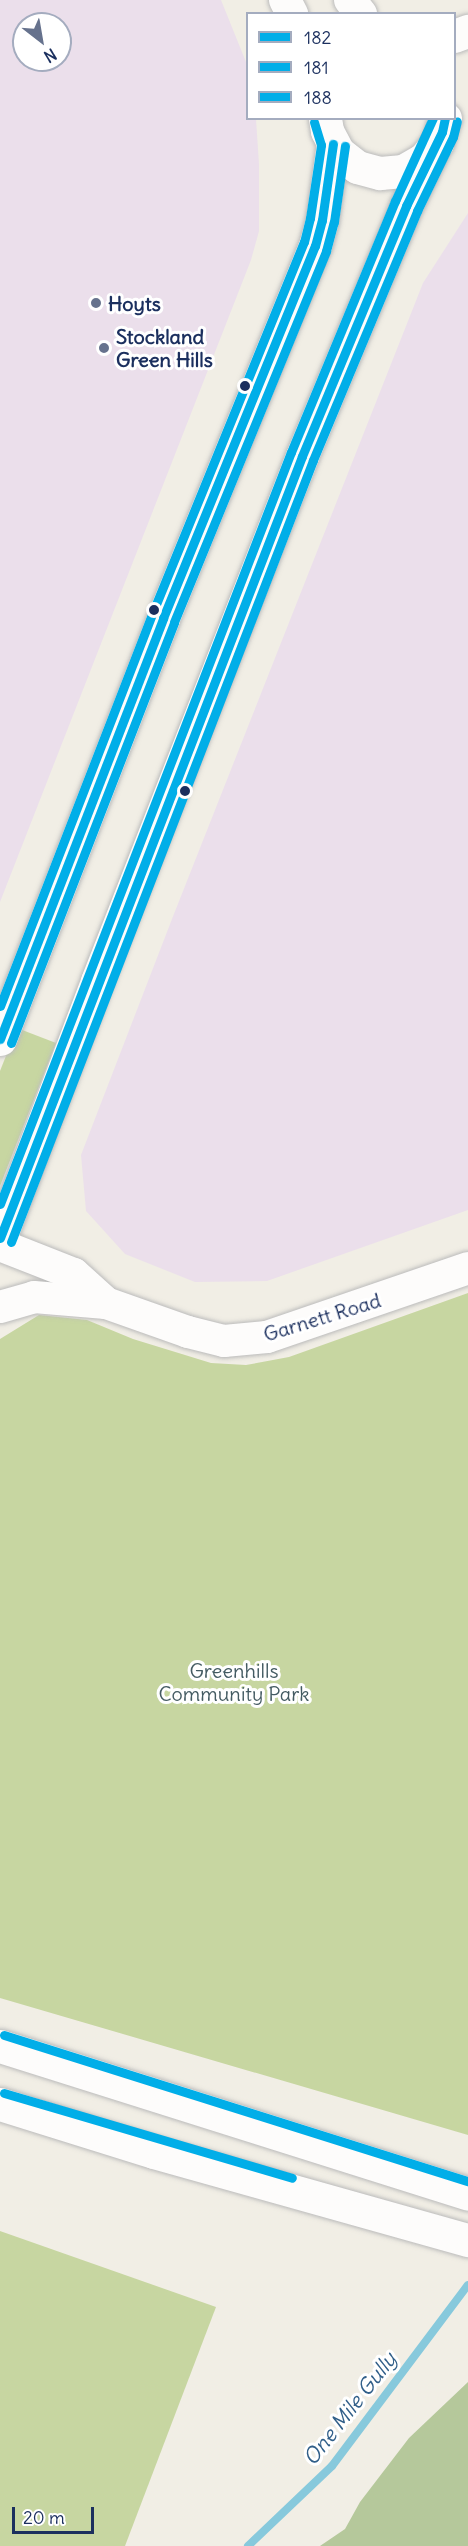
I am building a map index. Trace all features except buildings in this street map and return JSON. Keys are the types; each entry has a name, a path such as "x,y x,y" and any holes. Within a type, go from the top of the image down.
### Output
{"main road":[{"path":"329,131 347,160 357,167 380,173 403,171 414,166 438,137 468,115"},
{"path":"0,1039 163,618 315,246 322,219 329,131"},
{"path":"0,1238 97,981 302,456 406,206 438,137"},
{"path":"0,2046 468,2194"},
{"path":"0,2104 154,2152 468,2240"}],"street":[{"path":"350,0 359,12"},
{"name":"Garnett Road","path":"0,1245 74,1274 106,1303"},
{"name":"Garnett Road","path":"0,1308 34,1297 106,1303 188,1332 225,1341 267,1337 468,1268"}],"shaded area":[{"name":"Stockland Green Hills","path":"0,0 221,0 246,62 246,120 256,120 259,231 251,260 0,902"},
{"path":"468,213 468,1210 267,1281 195,1282 125,1254 86,1211 81,1155 423,283"}],"green space":[{"path":"17,1028 56,1043 0,1186 0,1071"},
{"name":"Greenhills Community Park","path":"468,1293 468,2135 0,1998 0,1339 39,1315 87,1320 133,1339 211,1363 246,1365 289,1357"},
{"path":"0,2231 216,2307 125,2546 0,2546"},
{"path":"468,2382 468,2546 320,2546 345,2529 360,2502 409,2438"}],"waterway":[{"name":"One Mile Gully","path":"248,2546 332,2466 468,2285"}],"transit line":[{"name":"188","path":"0,1204 291,452 395,201 432,120"},
{"name":"182","path":"0,1238 302,456 406,206 442,132 445,120"},
{"name":"181","path":"11,1242 313,460 417,211 453,137 457,121"},
{"name":"188","path":"0,1006 152,614 304,242 321,145 314,122"},
{"name":"182","path":"0,1039 163,618 315,246 322,220 333,144"},
{"name":"181","path":"11,1043 174,622 326,251 334,222 345,146"},
{"name":"188","path":"4,2035 468,2181"},
{"name":"188","path":"4,2093 292,2178"}],"place":[{"name":"Hoyts","path":"96,303"},
{"name":"Stockland Green Hills","path":"104,348"}]}
